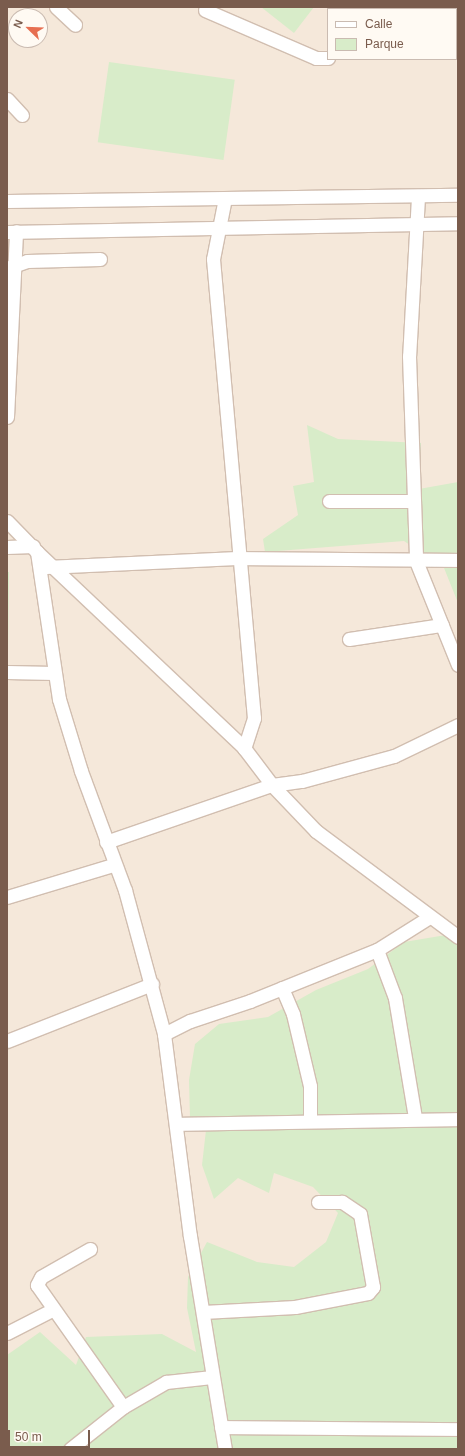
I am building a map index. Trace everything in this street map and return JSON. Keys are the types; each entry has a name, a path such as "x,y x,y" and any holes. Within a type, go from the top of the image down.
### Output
{"street":[{"path":"60,8 75,25"},
{"path":"206,10 316,58 327,58"},
{"path":"7,99 22,115"},
{"path":"7,201 458,195"},
{"path":"418,196 409,356 412,501 416,561 458,665"},
{"path":"225,198 217,229 213,259 237,558 254,718 244,748"},
{"path":"438,224 458,213"},
{"path":"7,417 12,232 458,223"},
{"path":"10,268 27,260 100,258"},
{"path":"329,501 412,501"},
{"path":"7,520 50,564 244,748 272,785 316,831 428,918 458,937"},
{"path":"7,547 35,549"},
{"path":"35,549 54,673 68,730 113,865 125,890 152,984 164,1034 212,1377 225,1449"},
{"path":"38,573 50,564 237,558 416,561 458,560"},
{"path":"349,639 442,625"},
{"path":"7,672 54,673"},
{"path":"106,842 272,785 302,781 394,756 458,725"},
{"path":"7,897 113,865"},
{"path":"164,1034 190,1020 282,988 377,950 428,918"},
{"path":"377,950 395,998 415,1117"},
{"path":"7,1041 152,984"},
{"path":"282,988 293,1014 310,1086 310,1120"},
{"path":"176,1124 415,1117 458,1119"},
{"path":"203,1312 295,1307 368,1293 373,1287 360,1214 342,1202 318,1202"},
{"path":"90,1249 41,1277 37,1285 52,1310 123,1407"},
{"path":"7,1333 52,1310"},
{"path":"70,1449 123,1407 166,1382 212,1377"},
{"path":"221,1427 458,1429"}],"shaded area":[{"path":"7,7 458,7 458,1449 7,1449"}],"green space":[{"path":"261,7 314,7 294,33"},
{"path":"109,62 235,80 223,160 98,142"},
{"path":"307,425 338,439 421,443 419,489 458,482 458,603 444,568 404,541 265,552 263,539 298,515 293,486 314,482"},
{"path":"7,572 9,572 8,652 7,652"},
{"path":"458,933 458,1449 7,1449 7,1355 40,1332 76,1365 86,1337 162,1334 196,1352 187,1308 188,1277 207,1242 257,1262 294,1267 326,1242 338,1213 313,1187 274,1173 269,1193 238,1178 214,1199 202,1165 206,1130 190,1118 189,1080 195,1044 219,1024 268,1017 316,990 368,969 404,942"}]}
